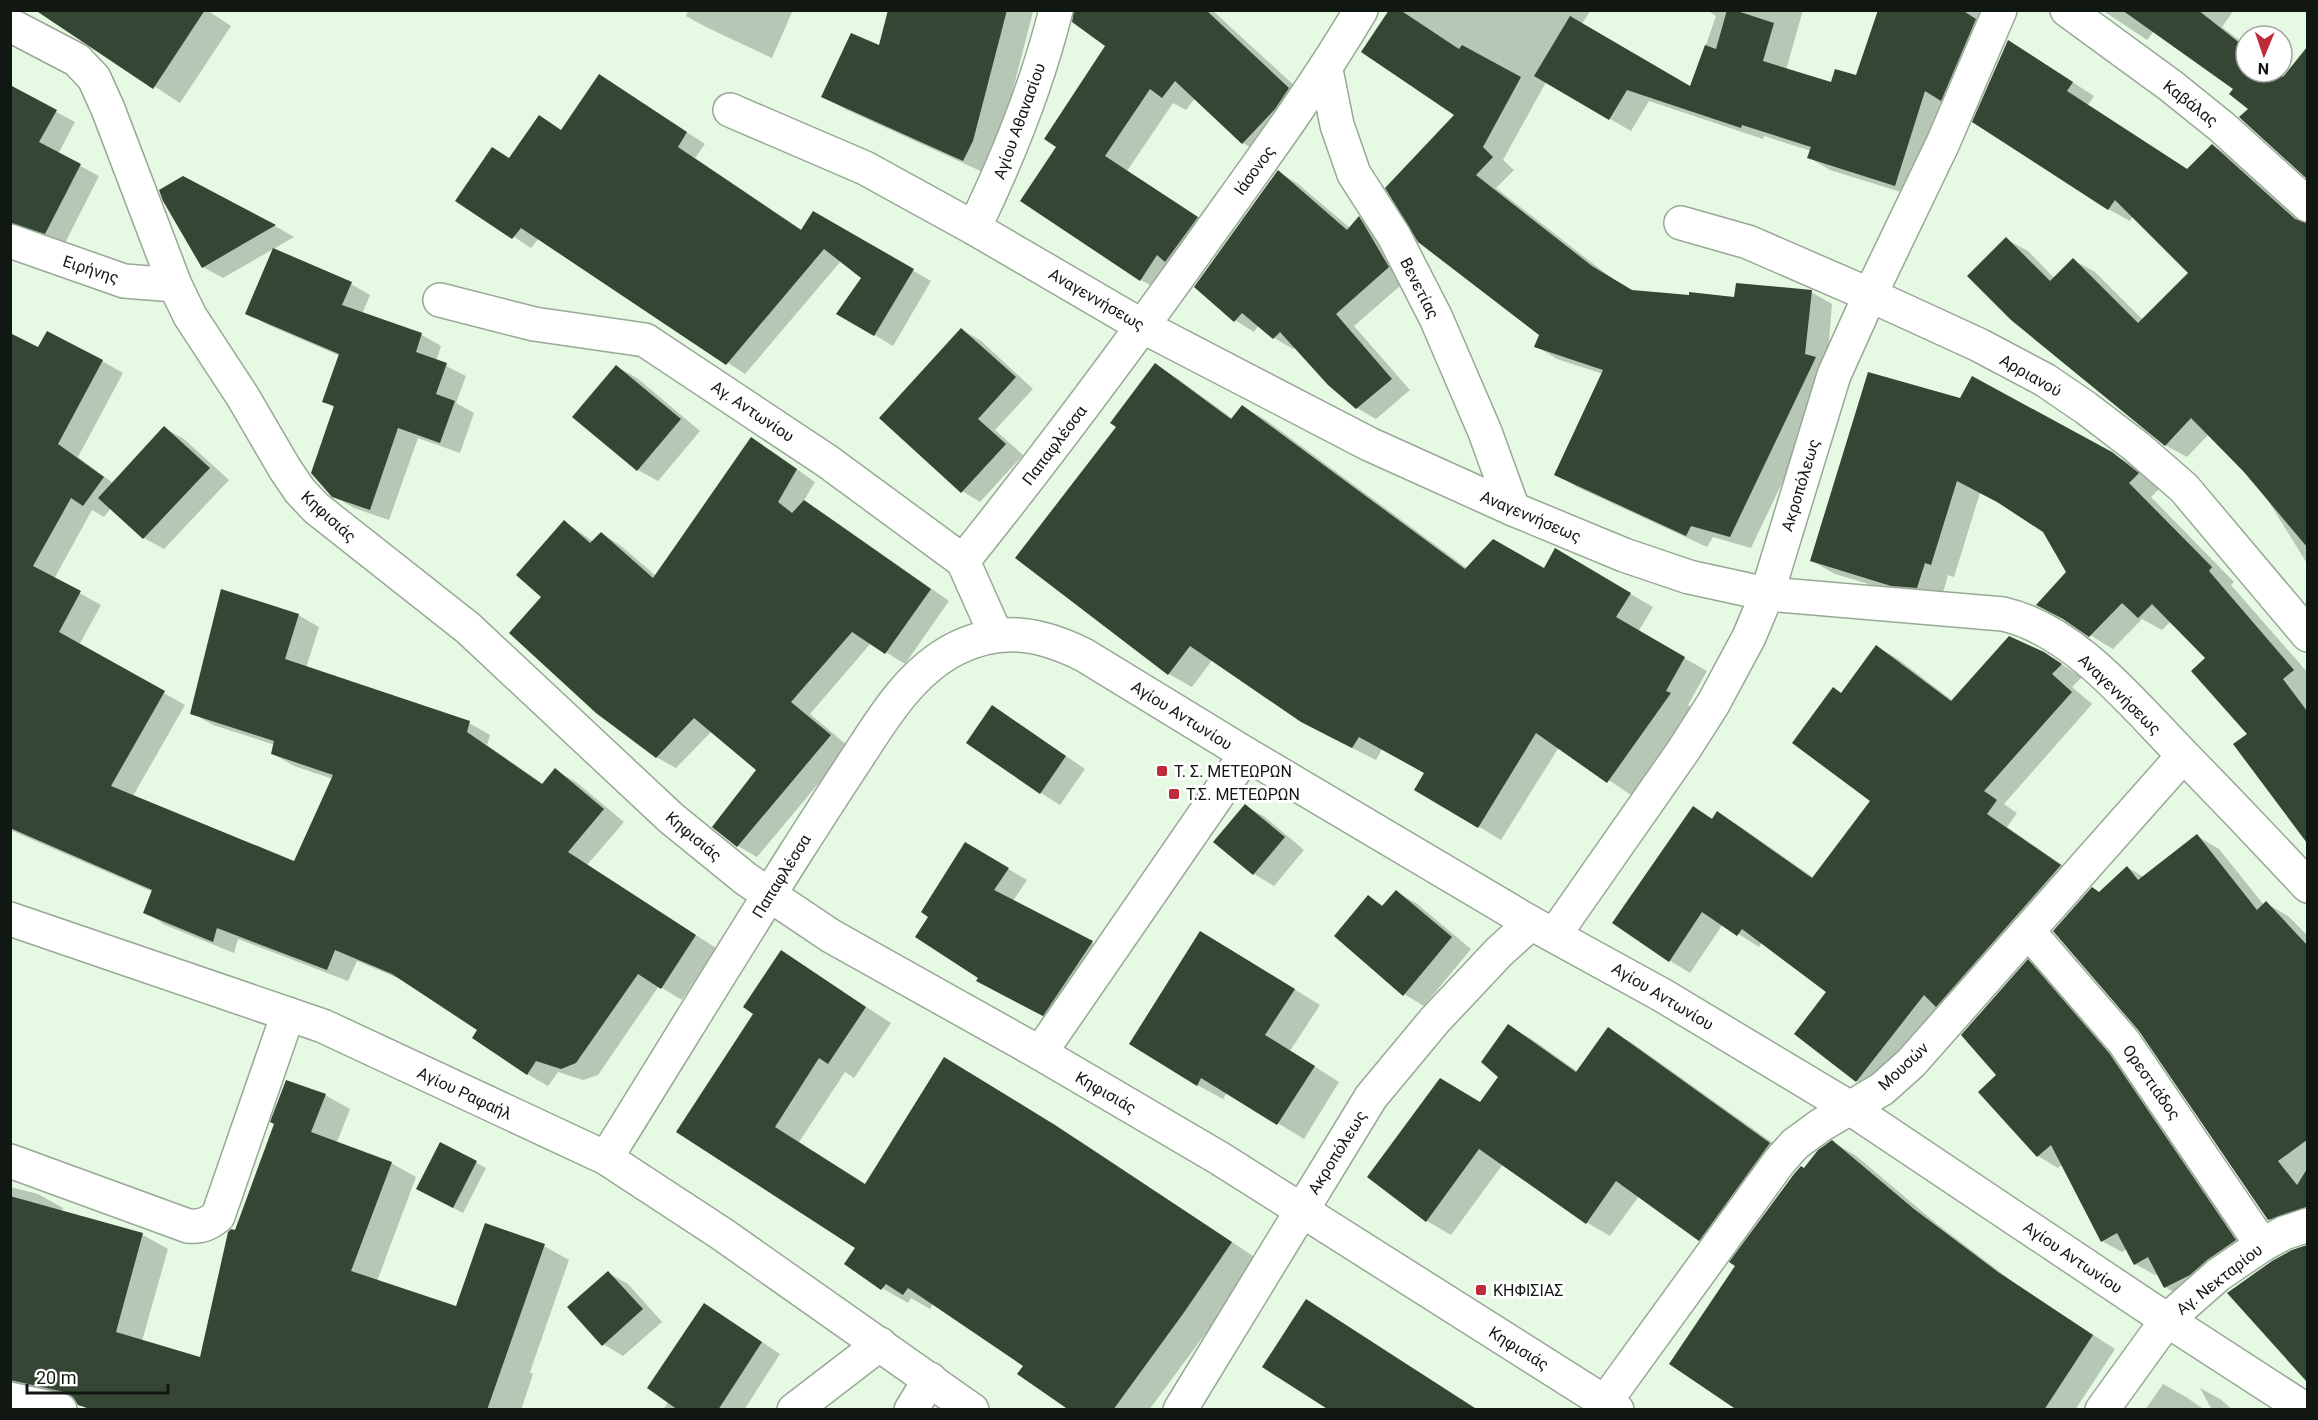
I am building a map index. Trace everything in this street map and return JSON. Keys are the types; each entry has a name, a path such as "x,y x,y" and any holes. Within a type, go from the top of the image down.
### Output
{"street":[{"name":"Αγίου Αθανασίου","path":"974,228 1006,163 1056,10"},
{"name":"Ιάσονος","path":"1142,326 1326,70 1361,10"},
{"name":"Ακροπόλεως","path":"1180,1410 1365,1105 1390,1071 1469,983 1543,928 1656,790 1713,704 1749,637 1767,594 1834,375 1943,142 2000,10"},
{"name":"Καβάλας","path":"2067,10 2171,86 2222,127 2307,205"},
{"name":"Κηφισιάς","path":"10,25 77,60 94,78 175,285 190,316 300,490 316,508 361,546 468,628 671,818 769,895 831,936 1040,1053 1209,1152 1611,1406"},
{"name":"Βενετίας","path":"1326,70 1337,124 1354,174 1394,236 1436,318 1485,432 1513,509"},
{"name":"Αναγεννήσεως","path":"730,110 865,168 974,228 1142,326 1369,444 1513,509 1656,567 1689,577 1767,594 2003,614 2034,623 2059,639 2102,673 2307,886"},
{"name":"Αρριανού","path":"1681,223 1748,242 1979,345 2044,380 2129,440 2184,488 2307,635"},
{"name":"Ειρήνης","path":"10,241 124,280 175,285"},
{"name":"Αγ. Αντωνίου","path":"440,300 534,324 645,340 827,461 963,561 996,635"},
{"name":"Παπαφλέσσα","path":"963,561 1041,464 1142,326"},
{"name":"Αγίου Αντωνίου","path":"996,635 1020,634 1060,643 1084,655 1246,754 1662,995 1850,1108 2306,1410"},
{"name":"Παπαφλέσσα","path":"606,1158 769,895 879,724 911,684 939,659 954,649 996,635"},
{"path":"1040,1053 1246,754"},
{"name":"Μουσών","path":"1611,1406 1779,1162 1795,1144 1821,1125 1882,1089 1911,1063 2183,756"},
{"name":"Αγίου Ραφαήλ","path":"10,919 323,1026 606,1158 722,1234 972,1410"},
{"name":"Ορεστιάδος","path":"2028,931 2124,1042 2262,1245"},
{"path":"10,1161 188,1226 200,1227 210,1223 218,1216 288,1014"},
{"name":"Αγ. Νεκταρίου","path":"2102,1410 2167,1320 2218,1275 2262,1245 2284,1233 2307,1225"},
{"path":"794,1410 880,1344"},
{"path":"911,1410 930,1379"},
{"path":"10,1399 51,1409"}],"building":[{"path":"35,10 205,10 153,89"},
{"path":"888,10 1007,10 973,141 963,161 821,97 851,33 879,45"},
{"path":"1074,10 1206,10 1289,88 1275,109 1242,144 1175,81 1162,98 1150,89 1105,156 1198,217 1165,262 1157,255 1140,281 1020,201 1056,147 1044,139 1105,46 1072,22"},
{"path":"1389,10 1400,10 1459,49 1462,45 1521,77 1483,147 1493,157 1476,175 1592,266 1632,290 1689,295 1689,292 1734,297 1736,283 1812,290 1805,354 1816,357 1730,537 1691,526 1686,536 1554,475 1603,370 1534,347 1539,335 1418,242 1385,188 1454,115 1361,52"},
{"path":"1727,10 1734,10 1774,23 1763,61 1831,82 1835,69 1856,75 1878,10 1962,10 1976,19 1941,101 1925,91 1895,186 1807,158 1811,147 1742,125 1741,128 1627,90 1609,120 1534,76 1570,16 1690,86 1705,45 1716,49"},
{"path":"2122,10 2198,10 2234,38 2234,84 2294,84 2294,63 2307,47 2307,179 2239,117 2248,109 2229,94 2233,89"},
{"path":"2008,40 2073,82 2067,91 2187,169 2212,144 2295,219 2307,223 2307,547 2244,472 2191,418 2165,446 2011,320 1967,276 2006,237 2050,281 2073,258 2138,323 2188,273 2115,200 2108,210 1972,122"},
{"path":"599,74 687,132 678,147 801,230 813,211 914,269 874,336 836,314 861,278 824,249 726,365 521,228 512,239 455,201 492,147 509,158 539,115 561,130"},
{"path":"10,85 57,110 39,142 81,164 45,234 10,223"},
{"path":"1278,170 1347,230 1359,216 1389,267 1336,314 1392,379 1356,409 1328,385 1280,332 1273,339 1242,313 1234,322 1194,287"},
{"path":"183,176 276,225 202,268 163,201 159,190"},
{"path":"273,248 352,282 342,305 422,333 416,352 447,363 436,394 455,401 440,443 398,428 370,510 332,497 311,473 334,406 322,402 339,354 245,314"},
{"path":"961,328 1016,377 978,419 1006,444 961,493 879,418"},
{"path":"47,331 103,360 58,444 104,477 83,506 71,498 33,566 81,591 59,632 165,691 111,786 294,861 333,775 271,754 274,741 190,714 221,589 299,614 285,659 470,721 467,732 542,784 555,768 604,809 568,852 696,935 661,989 638,974 576,1063 561,1069 536,1061 527,1075 472,1038 477,1030 392,974 335,950 327,970 217,928 213,942 143,913 152,890 10,828 10,333 38,347"},
{"path":"1155,363 1231,419 1242,405 1465,569 1493,539 1544,568 1555,548 1631,593 1616,617 1685,657 1666,691 1671,693 1607,783 1536,733 1478,828 1414,790 1424,773 1359,737 1352,748 1301,722 1190,646 1168,675 1015,558 1116,427 1110,423"},
{"path":"616,365 681,419 637,471 572,417"},
{"path":"1868,372 1960,398 1972,376 2112,452 2139,473 2129,483 2212,567 2209,571 2294,670 2283,679 2307,711 2307,843 2233,744 2247,734 2191,671 2205,658 2152,604 2138,618 2122,603 2089,637 2063,619 2036,605 2066,572 2043,532 1997,502 1957,481 1931,565 1925,563 1917,588 1891,586 1810,561"},
{"path":"164,426 210,468 143,539 98,498"},
{"path":"751,437 797,469 778,502 792,513 804,500 931,589 885,654 852,632 791,702 831,735 737,847 712,827 756,770 694,718 656,758 596,713 509,633 541,597 516,575 564,520 590,543 601,532 653,578"},
{"path":"2009,636 2044,652 2062,664 2052,674 2072,692 1984,791 1997,800 1987,814 2061,865 1936,1007 1924,995 1856,1082 1794,1034 1826,992 1742,929 1737,936 1702,912 1669,962 1612,923 1693,806 1712,819 1717,811 1812,878 1870,801 1792,743 1833,687 1841,693 1876,645 1951,701"},
{"path":"992,705 1066,756 1040,794 966,743"},
{"path":"1245,804 1285,837 1253,875 1213,842"},
{"path":"2197,834 2257,910 2266,901 2307,945 2307,1140 2278,1161 2297,1185 2307,1169 2307,1207 2268,1220 2139,1031 2053,931 2092,887 2099,892 2127,866 2138,880"},
{"path":"965,842 1009,868 994,890 1093,941 1043,1016 976,981 978,978 915,937 928,917 921,912"},
{"path":"1396,890 1452,937 1403,996 1334,936 1368,895 1382,906"},
{"path":"1200,931 1295,989 1265,1035 1315,1066 1277,1125 1201,1078 1197,1086 1129,1044"},
{"path":"781,950 866,1007 828,1064 819,1058 775,1127 865,1184 944,1057 1055,1125 1232,1242 1113,1410 1069,1410 1017,1374 1023,1366 908,1288 903,1295 886,1284 881,1290 844,1264 855,1248 676,1132 753,1014 743,1007"},
{"path":"2028,959 2109,1053 2236,1240 2190,1275 2164,1288 2148,1257 2134,1265 2117,1233 2101,1242 2051,1145 2037,1157 1978,1092 1996,1075 1961,1035"},
{"path":"1508,1024 1576,1072 1608,1027 1770,1143 1699,1241 1616,1181 1586,1224 1479,1149 1426,1222 1367,1177 1440,1078 1480,1102 1498,1077 1481,1062"},
{"path":"286,1080 326,1094 311,1132 392,1162 351,1271 456,1306 485,1223 545,1244 487,1410 93,1410 78,1405 73,1397 64,1392 10,1380 10,1196 143,1233 116,1332 200,1357 228,1232 231,1229 235,1230 274,1124 270,1122"},
{"path":"1832,1140 1914,1209 1998,1272 2093,1335 2044,1410 1737,1410 1669,1364 1735,1266 1729,1262 1794,1174 1801,1166 1804,1168 1818,1150"},
{"path":"440,1142 477,1161 453,1208 416,1189"},
{"path":"2307,1245 2307,1382 2227,1293 2272,1261"},
{"path":"608,1271 643,1309 602,1346 567,1307"},
{"path":"1306,1299 1478,1410 1329,1410 1262,1367"},
{"path":"704,1303 762,1342 718,1410 678,1410 647,1388"}],"place":[{"name":"Τ. Σ. ΜΕΤΕΩΡΩΝ","path":"1162,771"},
{"name":"Τ.Σ. ΜΕΤΕΩΡΩΝ","path":"1174,794"},
{"name":"ΚΗΦΙΣΙΑΣ","path":"1481,1290"}]}
